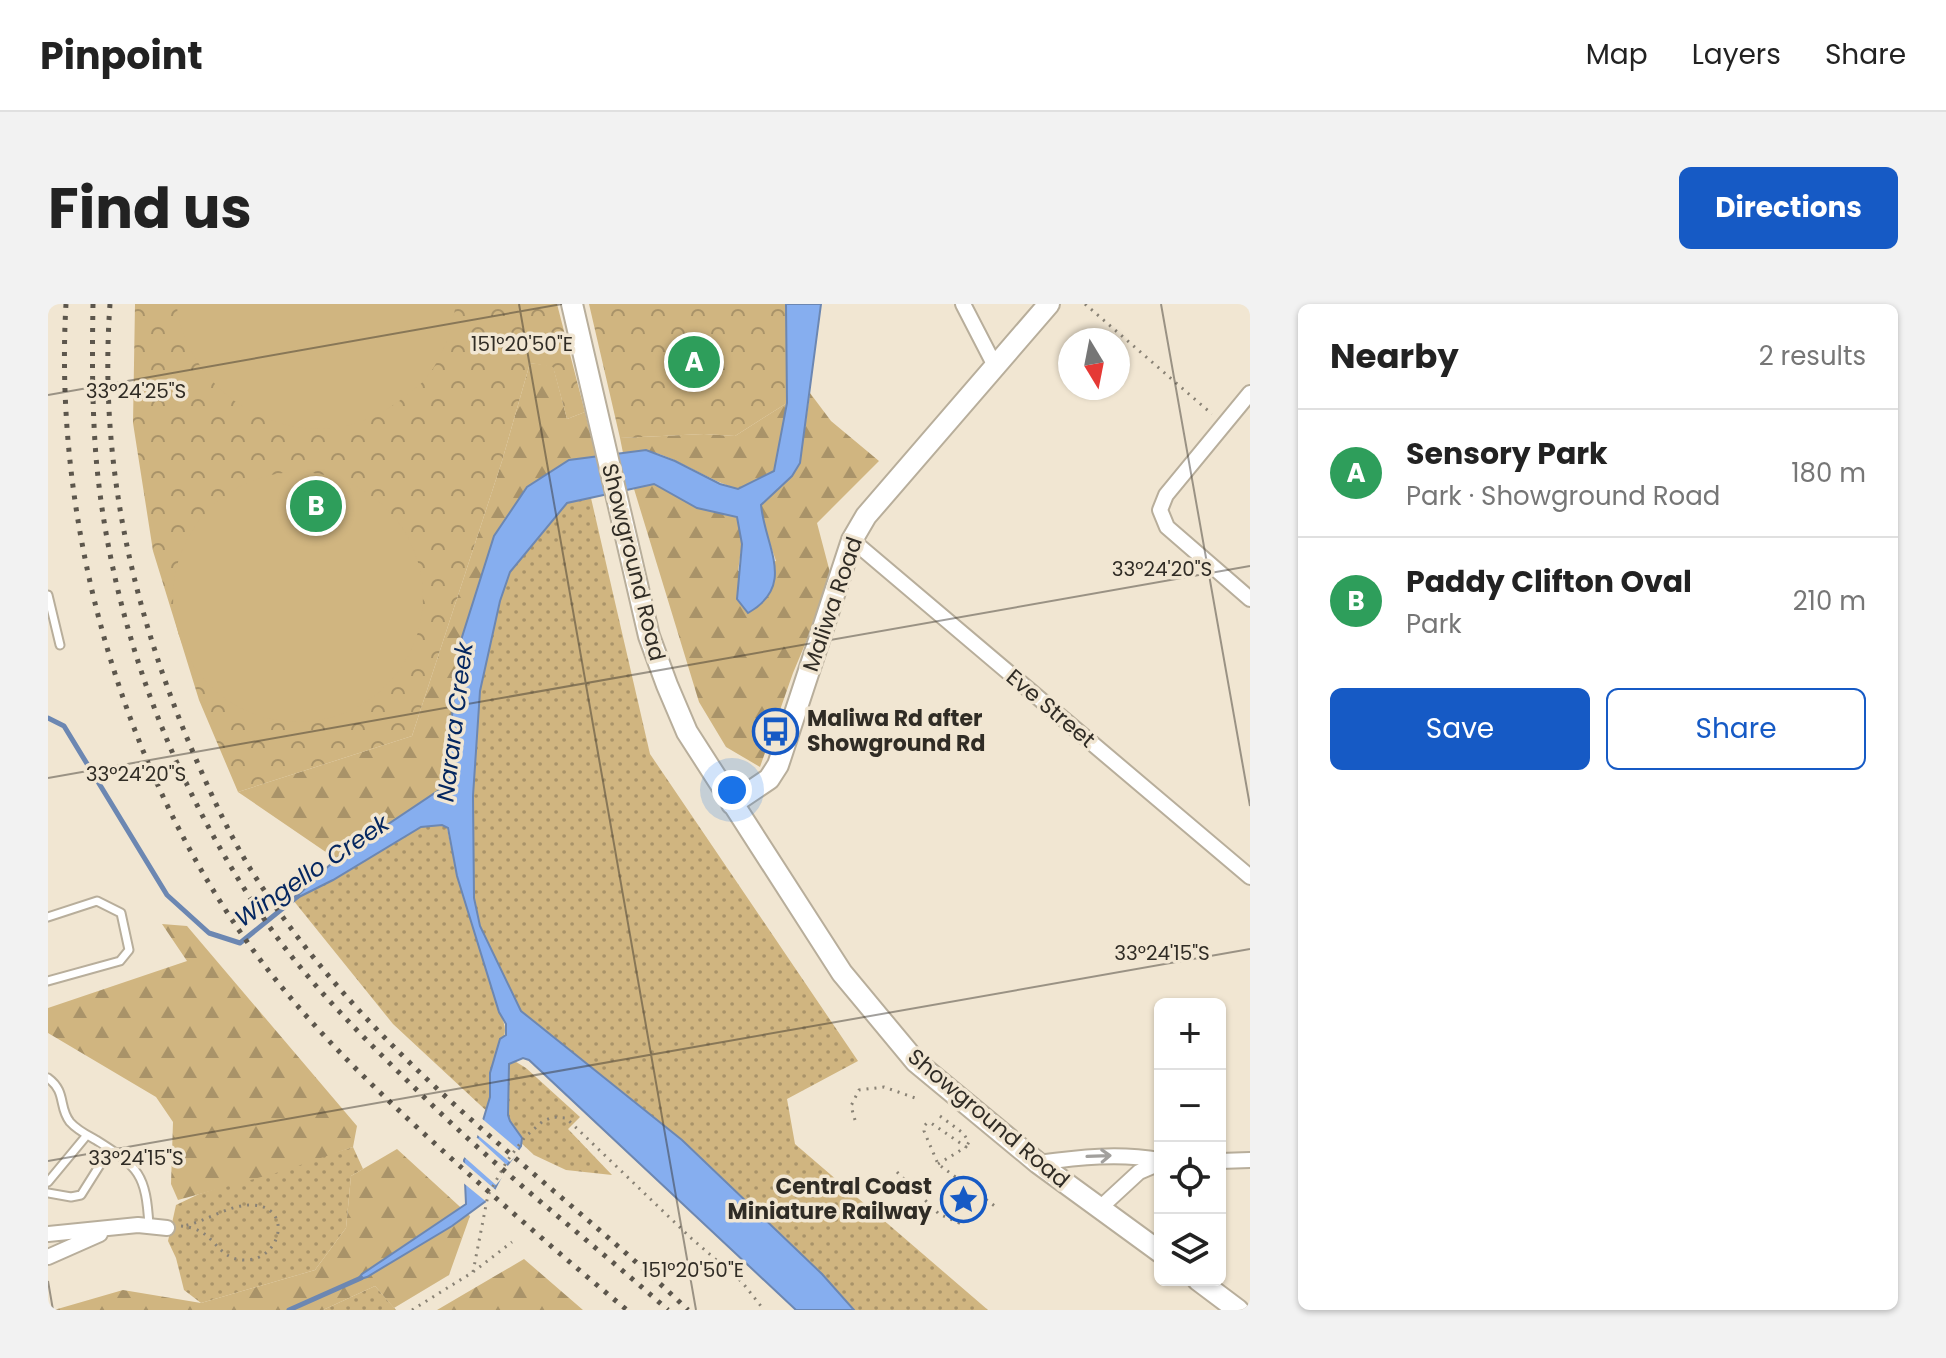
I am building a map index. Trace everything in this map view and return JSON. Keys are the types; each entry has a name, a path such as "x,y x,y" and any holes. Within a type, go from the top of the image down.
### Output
{"street":[{"name":"Showground Road","path":"572,304 649,636 687,732 842,973 916,1062 1038,1163 1154,1248"},
{"path":"963,304 995,366"},
{"name":"Maliwa Road","path":"732,804 769,779 778,765 852,540 866,516 1049,304"},
{"path":"1250,393 1166,495 1160,510 1167,527 1250,599"},
{"name":"Eve Street","path":"852,540 1250,877"},
{"path":"1038,1163 1131,1155 1154,1161"},
{"path":"1226,1161 1250,1160"},
{"path":"1100,1208 1139,1172 1154,1165"},
{"path":"48,1234 174,1227"},
{"path":"48,1257 115,1228"},
{"path":"1206,1286 1238,1310"}],"lane":[{"path":"48,595 60,645"},
{"path":"48,917 97,901 121,913 129,950 120,961 48,981"},
{"path":"48,1078 57,1084 66,1117 132,1165 143,1181 149,1226"},
{"path":"48,1182 87,1135"},
{"path":"48,1193 71,1197 81,1195 110,1149"}],"path":[{"path":"1085,304 1224,424"},
{"path":"855,1120 851,1106 859,1090 884,1087 918,1099"},
{"path":"938,1164 969,1142 963,1133 940,1116"},
{"path":"473,1272 488,1195 507,1161 525,1137 543,1121 553,1117 566,1118 692,1239 742,1282 764,1310"},
{"path":"966,1147 931,1123 924,1126 938,1164 996,1207"},
{"path":"897,1172 939,1214 959,1223 971,1217 976,1192"},
{"path":"258,1206 267,1208 274,1215 278,1235 274,1246 264,1255 242,1260 224,1253 204,1232 174,1227 239,1207 258,1206"},
{"path":"412,1310 473,1272 512,1242"}],"green space":[{"path":"135,304 557,304 585,412 567,419 553,367 530,363 502,461 412,736 238,792 199,700 153,551 133,423"},
{"path":"177,304 456,304 442,351 422,383 380,414 353,424 326,429 299,428 272,421 247,409 224,392 204,371 190,348 179,322"},
{"path":"589,304 786,304 787,403 735,436 704,434 620,438"},
{"path":"530,363 553,366 567,419 585,412 596,457 569,460 462,637 445,770 439,790 336,859 238,792 412,736 502,461"},
{"path":"810,393 831,421 879,461 817,523 832,580 793,673 760,767 726,747 699,702 634,489 654,484 697,508 737,517 742,544 738,571 776,561 763,523 761,505 792,476 800,463"},
{"path":"787,403 774,471 738,489 661,455 646,451 623,453 620,438 704,434 735,436"},
{"path":"286,472 310,472 357,486 387,508 414,549 421,573 421,621 414,645 387,686 346,713 310,722 286,722 239,708 218,694 201,677 187,656 178,633 173,609 173,585 187,538 201,517 218,500 239,486 262,477"},
{"path":"591,498 650,754 858,1061 787,1099 795,1144 988,1310 854,1310 822,1274 682,1140 521,1011 480,926 474,898 473,796 480,691 500,601 510,572 567,503"},
{"path":"442,825 447,828 457,876 505,1027 498,1051 526,1068 580,1117 568,1129 612,1175 566,1170 534,1155 393,1024 293,900 421,827"},
{"path":"162,924 187,926 357,1126 353,1147 283,1171 178,1200 171,1184 173,1122 156,1097 48,1033 48,1008 187,961"},
{"path":"353,1147 363,1169 351,1176 346,1228 315,1270 201,1303 184,1290 168,1241 176,1205 199,1194"},
{"path":"397,1149 470,1216 449,1275 394,1308 375,1286 323,1310 54,1310 123,1290 201,1303 315,1270 346,1228 351,1176"},
{"path":"524,1259 583,1310 437,1310"},
{"path":"375,1286 396,1310 323,1310"}],"water":[{"name":"Narara Creek","path":"786,304 821,304 800,463 792,476 761,505 775,578 763,602 748,613 737,599 742,544 737,517 697,508 654,484 567,503 510,572 500,601 480,691 473,796 474,898 480,926 521,1011 682,1140 822,1274 854,1310 796,1310 529,1060 523,1058 509,1064 508,1115 522,1138 521,1146 490,1198 452,1226 357,1280 466,1204 464,1160 478,1137 490,1097 490,1073 500,1039 506,1035 506,1024 499,1012 457,876 448,828 442,825 421,827 333,880 293,900 336,859 439,790 445,770 462,637 494,536 527,487 569,460 646,450 720,484 738,489 774,471 787,403"}],"pier":[{"path":"480,1117 520,1151 510,1162 475,1133"},
{"path":"475,1136 510,1168 496,1185 462,1155"},
{"path":"461,1160 498,1192 489,1204 461,1181"}],"waterway":[{"name":"Wingello Creek","path":"48,718 64,726 167,895 209,933 240,943 298,896"},
{"path":"289,1310 361,1278"}],"railway":[{"path":"66,304 65,388 71,473 85,558 106,642 133,725 167,804 207,880 276,980 352,1064 462,1168 627,1310"},
{"path":"93,304 97,468 118,592 156,714 181,772 241,884 311,980 409,1082 517,1182 668,1310"},
{"path":"110,304 109,416 114,471 135,580 149,633 187,738 242,854 298,938 388,1041 461,1110 688,1310"}],"place":[{"name":"Sensory Park","path":"694,362"},
{"name":"Paddy Clifton Oval","path":"316,506"},
{"name":"Maliwa Rd after Showground Rd","path":"776,731"},
{"name":"Central Coast Miniature Railway","path":"963,1199"}]}
